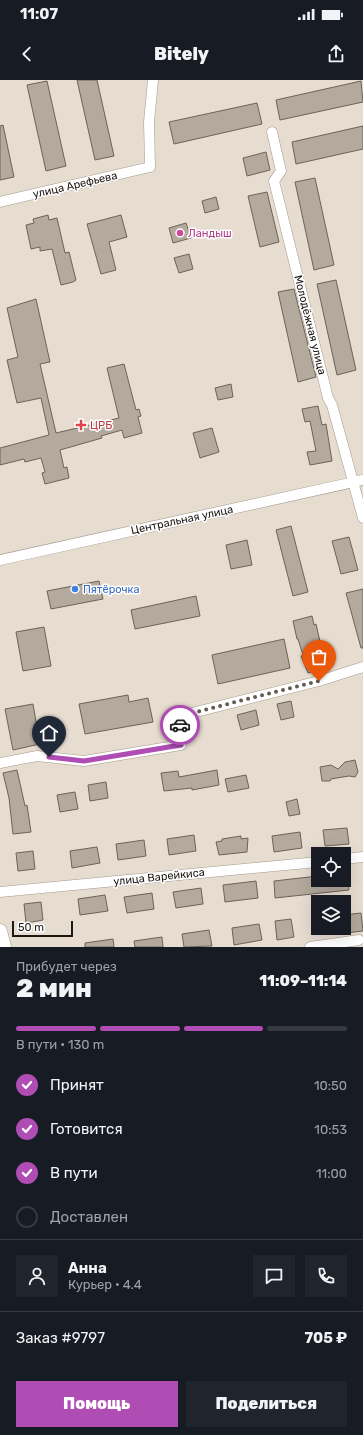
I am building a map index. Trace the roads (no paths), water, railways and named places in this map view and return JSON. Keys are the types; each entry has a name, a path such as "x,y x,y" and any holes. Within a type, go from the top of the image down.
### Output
{"street":[{"name":"улица Арефьева","path":"0,202 150,167 149,122 153,80"},
{"name":"Молодёжная улица","path":"272,132 281,171 274,181 328,398 332,405 363,518"},
{"name":"Центральная улица","path":"0,560 363,480"},
{"path":"0,763 37,756 84,761 181,745 180,716 319,681 363,666"},
{"path":"351,858 363,857"},
{"name":"улица Варейкиса","path":"0,892 311,863"},
{"path":"0,931 4,947"},
{"path":"310,947 360,940"}],"place":[{"name":"Ландыш","path":"180,233"},
{"name":"ЦРБ","path":"81,425"},
{"name":"Пятёрочка","path":"75,589"}]}
